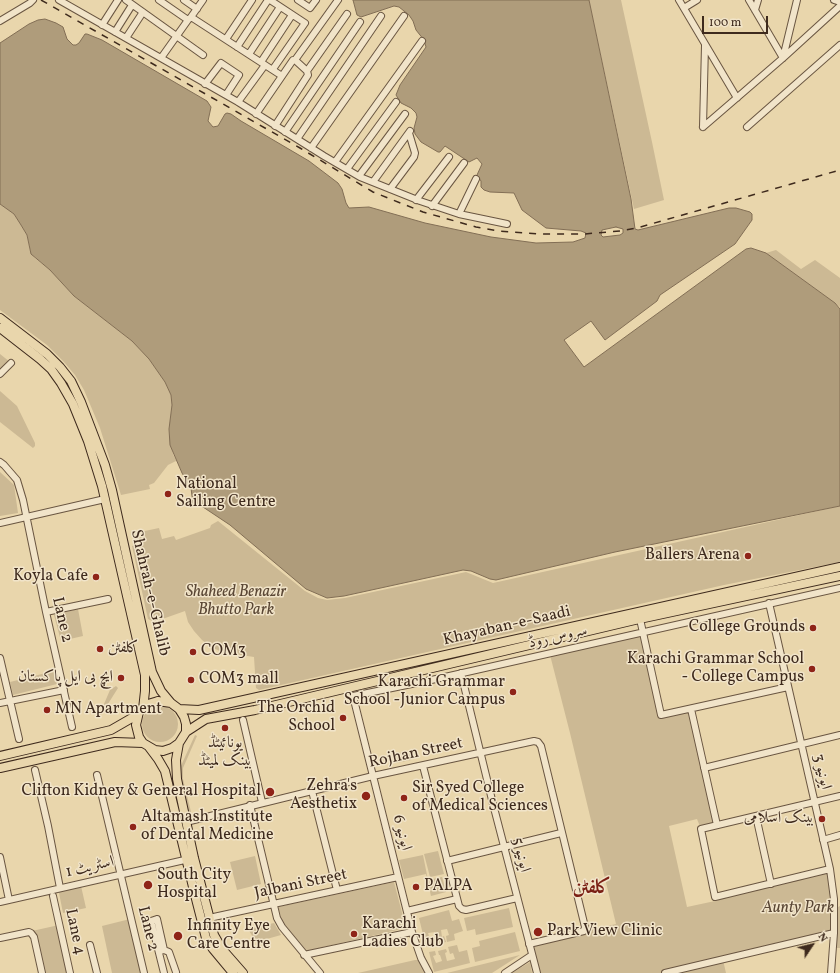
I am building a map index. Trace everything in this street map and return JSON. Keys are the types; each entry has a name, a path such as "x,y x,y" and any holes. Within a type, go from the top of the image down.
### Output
{"main road":[{"path":"0,318 47,354 60,367 70,381 82,402 96,439 106,485"},
{"path":"0,328 40,359 51,369 61,383 73,404 103,475"},
{"name":"Shahrah-e-Ghalib","path":"106,485 105,499 145,675 143,708"},
{"name":"Shahrah-e-Ghalib","path":"106,485 152,672 161,691 171,703"},
{"name":"Khayaban-e-Saadi","path":"179,709 199,710 840,567"},
{"name":"Khayaban-e-Saadi","path":"186,732 206,719 255,710 640,619 840,576"},
{"path":"0,768 115,742 146,745 155,750 166,750 179,743 186,732 184,717 179,709 171,703 158,701 148,704 139,712 136,725 139,737 146,745 158,759 165,771 190,859 214,935 222,949 243,973"},
{"path":"0,756 111,730 137,716"},
{"path":"179,743 176,760 177,779 186,822 190,859 206,938 212,948 233,973"}],"street":[{"path":"0,22 33,0"},
{"path":"59,0 238,102 359,176 432,206 459,214 507,224"},
{"path":"102,25 118,0"},
{"path":"126,0 203,55"},
{"path":"159,0 189,19 226,39 282,76"},
{"path":"184,0 197,9"},
{"path":"161,58 176,35 203,0"},
{"path":"226,39 252,0"},
{"path":"237,46 269,0 292,14 305,23 273,69"},
{"path":"298,0 310,8 316,0"},
{"path":"256,114 293,60 295,60 338,0"},
{"path":"679,0 737,98"},
{"path":"684,8 697,0"},
{"path":"749,0 783,58"},
{"path":"755,10 758,0"},
{"path":"783,58 796,0"},
{"path":"834,0 840,2"},
{"path":"115,32 132,5"},
{"path":"705,44 703,127 783,58 840,6"},
{"path":"249,54 280,7"},
{"path":"126,38 143,12"},
{"path":"238,102 292,14"},
{"path":"275,126 308,75 307,71 347,14"},
{"path":"297,139 381,16"},
{"path":"311,148 404,16"},
{"path":"285,132 360,22"},
{"path":"335,162 422,41"},
{"path":"746,127 840,45"},
{"path":"295,60 307,71"},
{"path":"205,84 221,62 239,75 226,96"},
{"path":"346,169 396,102"},
{"path":"359,176 405,114"},
{"path":"373,182 410,131 414,157 390,189"},
{"path":"416,200 449,157"},
{"path":"432,206 464,163"},
{"path":"459,214 476,179"},
{"path":"0,374 11,363"},
{"name":"Lane 2","path":"0,462 17,480 23,500 72,727"},
{"path":"0,523 105,499"},
{"name":"سروس روڈ","path":"353,696 840,588"},
{"path":"46,612 108,599"},
{"name":"ایونیو 3","path":"769,603 830,869 834,899 834,933 831,973"},
{"path":"640,619 661,715 788,687"},
{"path":"0,658 19,739"},
{"name":"ایونیو 5","path":"462,673 504,847 537,973"},
{"path":"0,703 64,690"},
{"name":"ایونیو 6","path":"353,696 412,932 421,958 429,973"},
{"path":"691,709 717,825"},
{"path":"243,720 262,802"},
{"path":"704,768 840,735"},
{"name":"Rojhan Street","path":"186,822 262,802 373,776 534,741 538,742 541,746 561,833"},
{"path":"423,766 459,906 466,910 517,898"},
{"path":"35,770 60,888"},
{"name":"Lane 2","path":"97,775 144,973"},
{"path":"312,791 337,890"},
{"path":"830,869 715,897 701,829 840,796"},
{"path":"250,805 277,918 282,927 320,973"},
{"path":"756,816 771,884"},
{"path":"447,861 561,833 585,929 584,931 529,944"},
{"path":"823,840 840,835"},
{"path":"0,857 9,900"},
{"name":"اسٹریٹ 1","path":"0,902 121,873 190,859"},
{"name":"Jalbani Street","path":"209,918 398,877"},
{"name":"Lane 4","path":"53,896 70,973"},
{"path":"407,911 457,899"},
{"path":"0,938 29,932 31,933 34,937 42,973"},
{"path":"304,955 412,932"},
{"path":"665,973 834,933"},
{"path":"90,945 97,973"},
{"path":"164,973 161,951 169,952 176,972"},
{"path":"505,973 532,955"}],"green space":[{"path":"589,0 621,0 652,142 664,200 634,209"},
{"path":"0,204 14,214 27,235 30,250 35,258 50,270 74,296 132,341 149,359 165,382 171,395 172,405 169,429 173,454 177,462 176,461 168,465 154,483 149,485 150,489 121,495 100,428 84,390 75,375 47,345 0,310"},
{"path":"776,250 801,269 815,260 840,278 840,307 766,253"},
{"path":"0,354 10,362 0,372"},
{"path":"0,391 17,406 35,443 33,448 0,422"},
{"path":"0,472 14,485 18,513 0,516"},
{"name":"Shaheed Benazir Bhutto Park","path":"840,506 840,562 724,585 259,690 256,688 254,657 222,652 211,647 194,631 188,622 185,611 154,622 148,619 132,546 143,543 135,543 135,539 141,537 140,532 159,528 162,539 174,536 176,540 210,528 211,525 218,521 305,591 318,598 327,600 345,598 466,572 493,583"},
{"path":"78,609 83,636 61,641 54,615"},
{"name":"Aunty Park","path":"640,629 661,714 691,709 717,825 701,829 697,819 669,826 687,907 715,901 715,897 830,869 834,909 840,906 840,948 833,948 834,933 660,973 537,973 529,944 616,924 549,651"},
{"path":"54,671 57,684 13,695 10,682"},
{"path":"116,686 118,688 101,715 98,713 101,711 110,690"},
{"path":"164,706 173,711 177,717 177,731 173,737 164,742 156,742 147,737 143,731 142,720 147,711 153,707"},
{"path":"195,735 197,736 183,768 183,779 192,816 189,817 180,778 180,768"},
{"path":"409,751 411,760 396,763 394,754"},
{"path":"438,851 444,874 430,877 424,854"},
{"path":"423,855 428,880 442,877 446,892 431,896 426,874 404,879 399,860"},
{"path":"255,856 261,884 237,890 230,862"},
{"path":"394,882 406,928 306,951 284,926 278,907"},
{"path":"81,886 86,908 63,913 58,888"},
{"path":"509,908 513,927 476,935 475,929 467,931 464,918"},
{"path":"449,910 452,921 459,919 463,931 454,934 455,940 447,942 446,936 449,935 447,929 441,930 442,937 444,936 446,942 435,945 434,939 437,938 435,932 428,933 430,940 432,939 433,945 426,947 419,918"},
{"path":"130,919 142,973 112,973 102,926"},
{"path":"274,923 281,935 256,942 248,929"},
{"path":"59,925 70,973 42,973 32,931"},
{"path":"515,932 520,951 475,962 472,948 480,946 479,941"},
{"path":"457,945 459,952 467,950 470,963 434,972 429,952 435,951 436,955 433,956 436,963 442,961 438,951 446,949 447,952 445,953 447,961 455,959 453,953 450,954 448,947"},
{"path":"520,955 492,973 447,973"},
{"path":"415,960 420,960 427,973 358,973"},
{"path":"723,960 726,973 665,973"},
{"path":"530,962 532,973 512,973"}],"shaded area":[{"path":"353,0 589,0 631,199 635,229 638,230 729,208 736,208 750,212 752,214 752,220 735,244 660,295 657,301 605,340 591,321 564,340 584,367 746,249 751,248 766,253 835,303 840,309 840,506 615,552 496,580 471,571 463,570 344,596 327,598 306,589 230,525 203,507 193,504 191,488 182,473 170,445 169,429 172,405 171,395 165,382 149,359 132,341 74,296 50,270 31,254 27,235 21,225 14,214 0,204 0,43 29,24 45,19 63,27 67,39 73,45 79,43 85,34 102,40 207,101 211,107 208,121 213,127 218,126 225,114 231,114 309,161 338,183 342,189 349,208 369,207 425,223 491,237 536,243 573,242 585,238 586,233 581,231 546,228 522,210 514,193 490,192 484,190 481,187 481,181 477,175 482,164 477,158 469,162 445,146 440,152 438,152 421,142 415,134 414,128 417,117 416,113 411,108 401,103 396,95 400,85 426,47 424,40 416,30 409,15 399,7 394,6 361,17 357,15","holes":["616,227 623,229 623,233 620,235 603,237 601,235 602,230"]}],"railway":[{"path":"41,0 300,148 373,192 423,212 476,227 499,231 541,234 584,234 620,231 637,228 840,170"}],"place":[{"name":"National Sailing Centre","path":"168,494"},
{"name":"Ballers Arena","path":"748,556"},
{"name":"Koyla Cafe","path":"96,577"},
{"name":"College Grounds","path":"813,628"},
{"name":"کلفٹن","path":"100,649"},
{"name":"COM3","path":"193,652"},
{"name":"Karachi Grammar School - College Campus","path":"812,669"},
{"name":"ایچ بی ایل پاکستان","path":"121,678"},
{"name":"COM3 mall","path":"191,680"},
{"name":"Karachi Grammar School -Junior Campus","path":"513,692"},
{"name":"MN Apartment","path":"47,710"},
{"name":"The Orchid School","path":"343,718"},
{"name":"یونائیٹڈ بینک لمیٹڈ","path":"225,728"},
{"name":"Clifton Kidney & General Hospital","path":"270,792"},
{"name":"Zehra's Aesthetix","path":"366,796"},
{"name":"Sir Syed College of Medical Sciences","path":"404,798"},
{"name":"بینک اسلامی","path":"822,819"},
{"name":"Altamash Institute of Dental Medicine","path":"133,827"},
{"name":"South City Hospital","path":"148,885"},
{"name":"PALPA","path":"416,887"},
{"name":"Park View Clinic","path":"538,932"},
{"name":"Karachi Ladies Club","path":"354,934"},
{"name":"Infinity Eye Care Centre","path":"178,936"}],"district":[{"name":"کلفٹن","path":"592,889"}]}
